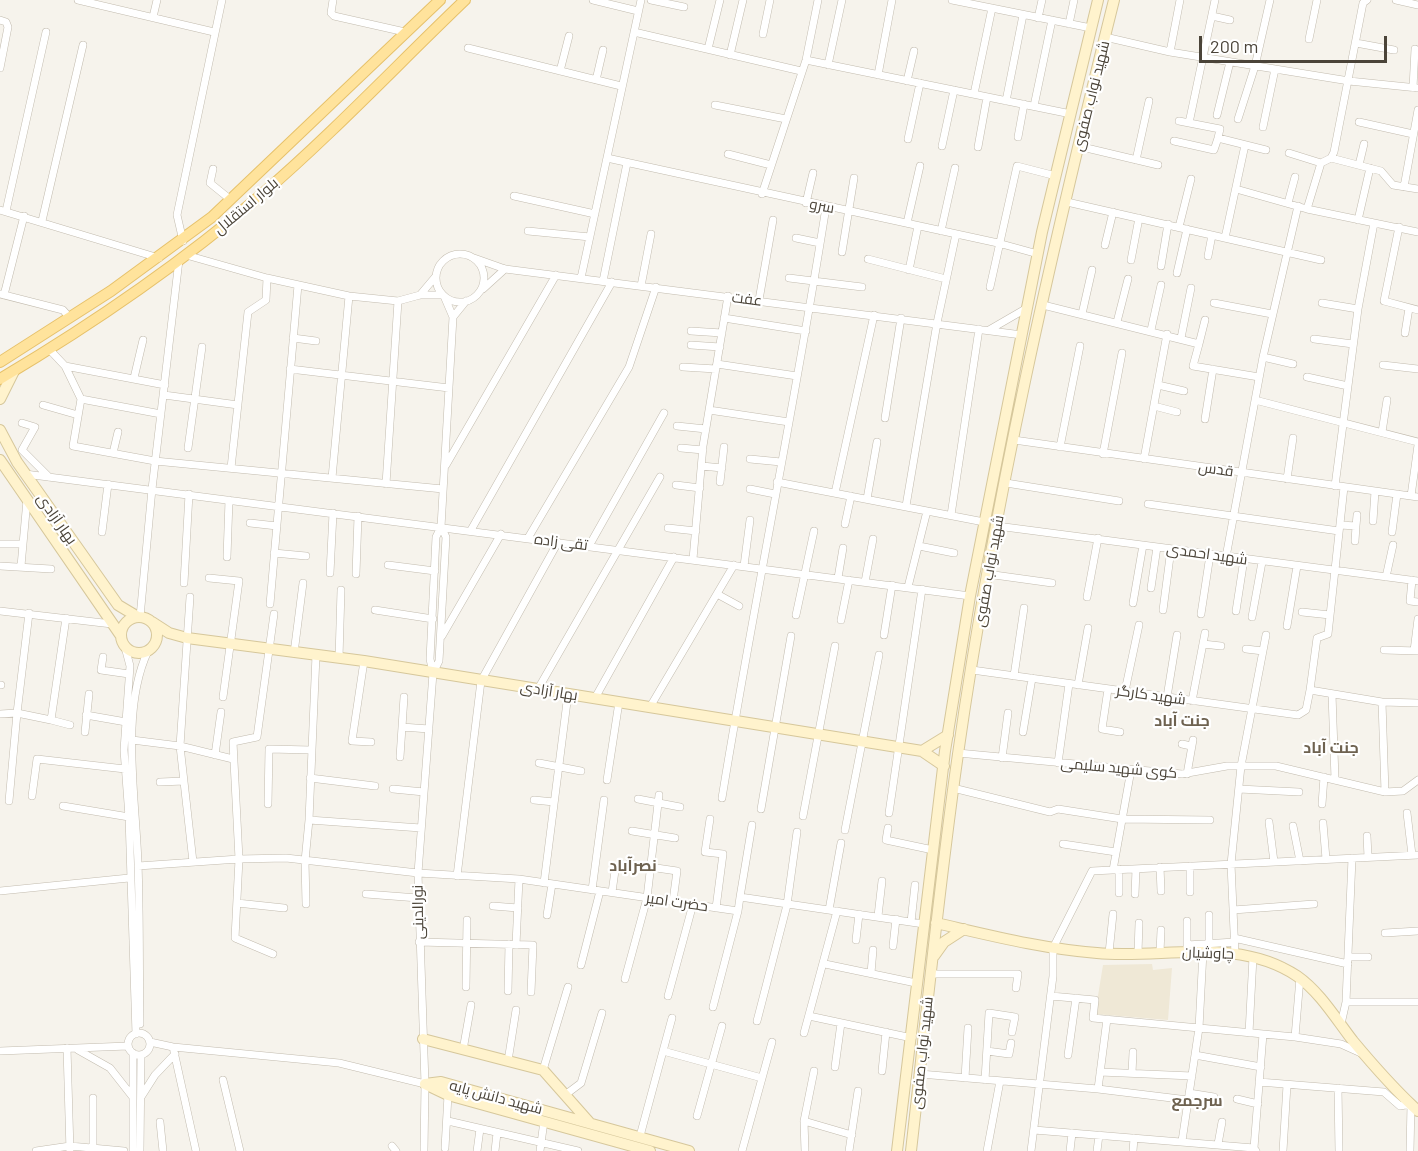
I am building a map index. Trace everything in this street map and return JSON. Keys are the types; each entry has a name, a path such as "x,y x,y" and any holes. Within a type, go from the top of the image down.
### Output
{"main road":[{"name":"بلوار استقلال","path":"0,362 111,291 183,241 231,200 440,0"},
{"name":"بلوار استقلال","path":"0,379 118,303 182,258 261,195 465,0"},
{"name":"شهید نواب صفوی","path":"897,1151 948,735 970,596 1042,232 1098,0"},
{"name":"شهید نواب صفوی","path":"915,1150 915,1113 936,923 958,753 987,574 1058,235 1114,0"},
{"path":"1047,211 1050,219 1056,221 1063,218"},
{"path":"1042,232 1048,229 1054,230 1058,235"},
{"path":"111,291 118,303"},
{"path":"0,399 14,371"},
{"name":"بهار آزادی","path":"0,430 25,474 118,605 139,617"},
{"name":"بهار آزادی","path":"0,460 115,624 123,641"},
{"path":"151,649 157,632 152,622 139,617 128,621 123,641 134,652 151,649 182,637"},
{"name":"بهار آزادی","path":"152,622 182,637 364,661 900,747 922,751 944,766"},
{"path":"922,751 948,735"},
{"name":"چاوشیان","path":"936,923 1053,948 1109,953 1160,952 1235,945 1253,957 1300,978 1317,994 1366,1055 1414,1108"},
{"path":"932,960 944,942 964,929"},
{"path":"423,1039 543,1070 565,1095 588,1128"},
{"name":"شهید دانش پایه","path":"425,1084 441,1082 588,1128 618,1147 650,1151"},
{"name":"شهید دانش پایه","path":"425,1084 448,1095 544,1121 640,1136 689,1151"},
{"path":"901,1112 915,1113"}],"street":[{"path":"78,0 214,32"},
{"path":"114,8 117,0"},
{"path":"153,17 157,0"},
{"path":"183,241 177,215 222,0"},
{"path":"333,0 331,13 405,32"},
{"path":"593,0 638,11"},
{"path":"580,278 641,0"},
{"path":"651,0 684,7"},
{"path":"708,49 720,0"},
{"path":"730,55 743,0"},
{"path":"763,34 770,0"},
{"path":"762,194 806,60 818,0"},
{"path":"828,65 842,0"},
{"path":"878,75 892,0"},
{"path":"952,0 974,2 1023,15 1091,28"},
{"path":"1038,18 1042,0"},
{"path":"1069,24 1074,0"},
{"path":"1170,52 1180,0"},
{"path":"1189,123 1215,0"},
{"path":"1238,119 1256,66 1270,0"},
{"path":"1309,39 1317,0"},
{"path":"1331,158 1349,81 1363,3 1367,0"},
{"path":"1396,0 1418,5"},
{"path":"974,94 992,8"},
{"path":"1006,101 1023,15"},
{"path":"1212,16 1230,20"},
{"path":"0,20 6,22 8,27 0,68"},
{"path":"1034,106 1052,20"},
{"path":"46,32 3,211 42,220 159,258"},
{"path":"634,32 801,71"},
{"path":"560,71 569,36"},
{"path":"1105,37 1170,52 1230,62 1349,81 1415,88 1415,49"},
{"path":"1356,43 1394,50"},
{"path":"42,220 83,45"},
{"path":"468,48 621,86"},
{"path":"596,80 603,50"},
{"path":"907,81 914,51"},
{"path":"806,60 1071,114"},
{"path":"1217,114 1230,62"},
{"path":"1263,127 1275,69"},
{"path":"908,139 920,83"},
{"path":"942,146 954,90"},
{"path":"978,147 987,97"},
{"path":"1136,159 1149,101"},
{"path":"1018,136 1024,104"},
{"path":"715,105 786,119"},
{"path":"1404,187 1418,110"},
{"path":"1174,141 1214,150 1218,138 1220,129 1179,121"},
{"path":"1359,122 1413,134"},
{"path":"1218,138 1266,150"},
{"path":"1359,165 1364,144"},
{"path":"1225,238 1245,145"},
{"path":"1078,146 1158,165"},
{"path":"1289,153 1322,163"},
{"path":"728,154 771,165"},
{"name":"سرو","path":"607,158 762,194 999,243 1038,254"},
{"path":"1307,209 1322,163 1331,158 1381,171 1393,184 1418,189"},
{"path":"603,281 627,163"},
{"path":"907,223 920,166"},
{"path":"990,287 1017,166 1056,177"},
{"path":"941,231 955,168"},
{"path":"1358,220 1370,168"},
{"path":"213,169 210,183 231,200"},
{"path":"806,203 813,173"},
{"path":"1288,203 1295,177"},
{"path":"843,252 854,178"},
{"path":"1177,273 1191,179"},
{"path":"1236,189 1307,209 1418,232"},
{"path":"514,196 595,214"},
{"path":"1067,202 1321,260"},
{"path":"1226,557 1263,357 1298,206"},
{"path":"722,798 760,568 811,307 826,207"},
{"path":"1105,245 1113,212"},
{"path":"24,216 2,294 63,310 70,318"},
{"path":"1131,260 1139,218"},
{"path":"759,300 773,220"},
{"path":"1335,486 1358,309 1374,223"},
{"path":"1161,266 1168,224"},
{"path":"909,270 918,226"},
{"path":"1399,228 1384,301 1418,310"},
{"path":"528,231 590,237"},
{"path":"641,286 651,234"},
{"path":"906,506 937,323 956,234"},
{"path":"1208,256 1212,235"},
{"path":"796,238 820,243"},
{"path":"420,295 436,276 441,262 449,256 464,254 474,258 484,274 483,286 479,293"},
{"path":"139,617 155,461 182,258 349,296 398,301 420,295 444,295"},
{"name":"عفت","path":"474,258 505,269 1022,335"},
{"path":"868,259 946,279"},
{"path":"453,317 466,301 479,293 505,269"},
{"path":"1082,314 1092,270"},
{"path":"444,467 556,275"},
{"path":"436,276 437,286 444,295 454,302 466,301"},
{"path":"231,468 248,312 266,300 267,278"},
{"path":"789,278 862,287"},
{"path":"1117,322 1128,279"},
{"path":"471,530 612,282"},
{"path":"270,604 298,285"},
{"path":"1151,330 1161,285"},
{"path":"528,538 629,367 656,287"},
{"path":"1181,338 1191,288"},
{"name":"نورالدینی","path":"424,1151 425,1084 418,873 433,673 430,659 436,537 441,527 453,317 444,295"},
{"path":"332,478 349,296"},
{"path":"693,559 703,450 728,296"},
{"path":"386,484 398,301"},
{"path":"1214,303 1272,314"},
{"path":"1322,303 1358,309"},
{"path":"1043,305 1151,330 1199,344"},
{"path":"989,330 1027,308"},
{"path":"1405,333 1410,308"},
{"path":"835,493 874,315"},
{"path":"724,318 806,331"},
{"path":"885,418 901,318"},
{"path":"1205,320 1192,366 1260,377"},
{"path":"951,515 979,329"},
{"path":"691,331 722,333"},
{"path":"1144,459 1167,334"},
{"path":"293,339 316,341"},
{"path":"1314,339 1353,344"},
{"path":"134,378 142,340"},
{"path":"691,345 720,347"},
{"path":"1060,447 1080,346"},
{"path":"188,448 202,347"},
{"path":"49,348 65,366 81,399 73,446 155,461 443,489"},
{"path":"1103,454 1122,353"},
{"path":"1263,357 1293,364"},
{"path":"1383,365 1418,369"},
{"path":"65,366 165,385"},
{"path":"683,367 716,367 797,376"},
{"path":"290,369 449,388"},
{"path":"1205,419 1213,369"},
{"path":"1307,377 1348,386"},
{"path":"1158,385 1184,391"},
{"path":"164,395 238,405"},
{"path":"81,399 161,414"},
{"path":"1255,400 1343,421 1418,444 1414,496"},
{"path":"1382,432 1387,400"},
{"path":"43,405 78,415"},
{"path":"1154,406 1177,412"},
{"path":"709,410 789,422"},
{"path":"590,546 664,413"},
{"path":"22,423 34,427 22,450 48,477"},
{"path":"677,426 706,429"},
{"path":"113,453 118,432"},
{"path":"1287,479 1293,438"},
{"name":"قدس","path":"1014,440 1414,496"},
{"path":"867,499 877,442"},
{"path":"720,482 724,447"},
{"path":"681,448 703,450"},
{"path":"750,459 781,462"},
{"path":"702,466 722,468"},
{"name":"تقی زاده","path":"25,474 970,596"},
{"path":"538,689 660,477"},
{"path":"777,482 984,522"},
{"path":"1006,483 1119,501"},
{"path":"102,532 108,484"},
{"path":"676,485 700,488"},
{"path":"1302,612 1330,615 1344,487"},
{"path":"750,489 775,494"},
{"path":"1373,521 1375,491"},
{"path":"184,583 189,494"},
{"path":"1392,532 1397,494"},
{"path":"845,524 851,496"},
{"path":"21,566 27,499"},
{"path":"227,557 229,500"},
{"path":"1148,504 1340,528 1356,526"},
{"path":"908,587 927,510"},
{"path":"330,573 333,513"},
{"path":"1355,540 1357,515"},
{"path":"356,574 358,516"},
{"path":"744,566 750,520"},
{"path":"250,523 277,526"},
{"name":"شهید احمدی","path":"997,526 1335,572 1415,580"},
{"name":"نورالدینی","path":"433,673 439,661 441,639 446,537 441,527"},
{"path":"668,528 696,531"},
{"path":"796,615 814,531"},
{"path":"441,639 501,534"},
{"path":"1087,597 1098,538"},
{"path":"865,582 873,539"},
{"path":"457,876 481,681 558,542"},
{"path":"0,544 23,544"},
{"path":"1133,603 1143,545"},
{"path":"1386,576 1393,545"},
{"path":"919,546 954,553"},
{"path":"1151,588 1157,547"},
{"path":"838,578 843,548"},
{"path":"1162,610 1171,549"},
{"path":"274,553 306,556"},
{"path":"1201,614 1210,555"},
{"path":"595,698 674,557"},
{"path":"1236,611 1244,559"},
{"path":"1252,617 1262,562"},
{"path":"388,565 435,571"},
{"path":"650,707 734,565"},
{"path":"0,567 21,566 51,569"},
{"path":"1287,626 1297,566"},
{"path":"987,574 1052,583"},
{"path":"209,578 238,581 224,697"},
{"path":"841,620 849,580"},
{"path":"1415,580 1410,601 1418,602"},
{"path":"294,653 303,583"},
{"path":"884,635 892,585"},
{"path":"889,813 922,589"},
{"path":"339,658 341,590"},
{"path":"717,594 740,606"},
{"path":"190,597 182,637 180,746 192,862"},
{"path":"1014,676 1024,608"},
{"path":"375,610 433,619"},
{"path":"0,611 115,624"},
{"path":"9,801 29,613"},
{"path":"273,954 235,938 239,858 234,809 233,742 257,737 274,614"},
{"name":"شهید کارگر","path":"972,670 1298,715 1306,710 1317,638 1328,634 1330,615"},
{"path":"51,720 66,618"},
{"path":"1384,650 1416,651 1418,618"},
{"path":"1125,691 1139,625"},
{"path":"1078,685 1089,628"},
{"path":"1192,700 1205,633"},
{"path":"1167,697 1177,635"},
{"path":"1266,635 1241,766 1231,864 1235,945 1348,960 1368,957"},
{"path":"760,809 791,636"},
{"path":"123,641 129,674 125,769 138,1033"},
{"path":"1203,644 1221,646"},
{"path":"803,816 835,646"},
{"path":"138,1033 138,866 132,740 137,682 151,649"},
{"path":"1246,649 1263,651"},
{"path":"306,904 316,655"},
{"path":"845,830 879,655"},
{"path":"103,657 101,670 129,674"},
{"path":"364,661 352,741 370,742"},
{"path":"1023,732 1032,678"},
{"path":"1058,763 1069,684"},
{"path":"1108,689 1102,729 1120,732"},
{"path":"1310,690 1382,702 1418,703"},
{"path":"85,732 88,694"},
{"path":"547,915 554,802 568,694"},
{"path":"1332,694 1335,779"},
{"path":"400,758 404,697"},
{"path":"608,780 619,702"},
{"path":"1382,702 1385,792 1403,791 1418,780"},
{"path":"215,755 221,712"},
{"path":"0,714 17,713 70,725"},
{"path":"1002,758 1008,713"},
{"path":"86,715 126,722"},
{"path":"402,727 429,729"},
{"path":"132,740 180,746 233,759"},
{"path":"1182,744 1192,743 1187,774"},
{"path":"268,804 269,749 311,750"},
{"name":"کوی شهید سلیمی","path":"958,753 1187,774 1241,766 1276,766 1385,792"},
{"path":"32,796 37,759 125,769"},
{"path":"539,763 581,771"},
{"path":"1119,893 1116,852 1131,770"},
{"path":"1322,804 1324,777"},
{"path":"310,778 375,786"},
{"path":"160,782 184,781"},
{"path":"953,788 1050,812 1058,809 1122,819 1210,820"},
{"path":"393,789 423,792"},
{"path":"1239,789 1299,792"},
{"path":"638,800 658,799 680,807"},
{"path":"626,979 647,898 658,799"},
{"path":"534,800 554,802"},
{"path":"592,890 604,800"},
{"path":"63,806 129,818"},
{"path":"1031,1151 1051,996 1053,948 1092,871 1415,855 1407,813"},
{"path":"710,819 705,852 723,854 716,908"},
{"path":"309,820 421,828"},
{"path":"1269,822 1274,862"},
{"path":"1323,822 1326,859"},
{"path":"713,1007 738,911 752,825"},
{"path":"1293,826 1300,861"},
{"path":"888,828 886,840 933,850"},
{"path":"632,831 675,838"},
{"path":"758,1021 786,904 797,832"},
{"path":"1367,836 1368,857"},
{"path":"804,1033 825,964 841,843"},
{"path":"1063,844 1116,852"},
{"name":"حضرت امیر","path":"138,866 239,858 286,858 418,873 519,879 738,911"},
{"path":"1341,1044 1346,1002 1353,858"},
{"path":"628,864 677,871 673,901"},
{"path":"1190,866 1190,892"},
{"path":"1160,867 1161,891"},
{"path":"1135,894 1136,869"},
{"path":"612,892 615,871"},
{"path":"0,891 129,878"},
{"path":"508,991 518,908 519,879"},
{"path":"878,916 882,881"},
{"path":"911,922 915,885"},
{"path":"581,965 600,891"},
{"path":"366,894 418,898"},
{"path":"740,897 924,924"},
{"path":"237,903 284,908"},
{"path":"668,996 693,904"},
{"path":"1233,910 1314,904"},
{"path":"493,906 518,908"},
{"path":"856,940 859,914"},
{"path":"1109,953 1113,914"},
{"path":"1189,1151 1186,1142 1189,1097 1199,1028 1209,915"},
{"path":"894,946 896,919"},
{"path":"466,987 467,921"},
{"path":"1187,921 1187,948"},
{"path":"1138,953 1139,923"},
{"path":"1160,952 1161,930"},
{"path":"1385,933 1418,931"},
{"path":"419,942 533,945 531,992"},
{"path":"871,973 873,950"},
{"path":"1249,1033 1253,957"},
{"path":"825,964 916,983"},
{"path":"931,974 1018,974 1016,988"},
{"path":"1295,1037 1300,978"},
{"path":"543,1070 568,987"},
{"path":"1051,996 1095,1000 1093,1018 1295,1037 1341,1044 1366,1055"},
{"path":"1068,1055 1076,999"},
{"path":"1346,1002 1418,1002"},
{"path":"463,1050 471,1005"},
{"path":"508,1061 516,1010"},
{"path":"565,1095 581,1083 602,1013"},
{"path":"985,1080 989,1013 1015,1017 1012,1032"},
{"path":"809,1016 912,1038"},
{"path":"640,1136 672,1018"},
{"path":"1098,1089 1107,1019"},
{"path":"835,1067 841,1023"},
{"path":"697,1116 722,1026"},
{"path":"965,1078 968,1028"},
{"path":"882,1071 886,1032"},
{"path":"137,1054 148,1051 150,1042 147,1036 138,1033"},
{"path":"128,1046 130,1038 138,1033"},
{"path":"1034,1130 1218,1144 1255,1150 1263,1034"},
{"path":"150,1042 174,1050 339,1063 425,1084"},
{"path":"742,1151 772,1042"},
{"path":"987,1051 1009,1054 1011,1043"},
{"path":"0,1051 128,1046 137,1054 133,1151"},
{"path":"67,1048 70,1149"},
{"path":"75,1048 110,1068 136,1098 140,1151"},
{"path":"136,1098 174,1050"},
{"path":"174,1050 196,1151"},
{"path":"663,1051 762,1078"},
{"path":"1132,1073 1133,1052"},
{"path":"1195,1055 1261,1067"},
{"path":"805,1151 804,1121 814,1071"},
{"path":"1100,1072 1192,1076"},
{"path":"920,1074 1189,1097 1214,1097"},
{"path":"223,1080 240,1151"},
{"path":"987,1151 1000,1081"},
{"path":"1259,1082 1384,1092 1400,1106 1414,1108 1410,1151"},
{"path":"1283,1151 1287,1085"},
{"path":"1338,1089 1338,1151"},
{"path":"849,1151 858,1091"},
{"path":"446,1148 448,1095"},
{"path":"93,1098 93,1148"},
{"path":"1237,1099 1258,1104"},
{"path":"448,1121 541,1147 578,1151"},
{"path":"541,1147 544,1121"},
{"path":"804,1121 852,1135"},
{"path":"160,1122 163,1151"},
{"path":"1218,1144 1222,1122"},
{"path":"477,1151 480,1129"},
{"path":"495,1151 497,1133"},
{"path":"1070,1151 1072,1133"},
{"path":"1097,1151 1099,1135"},
{"path":"1133,1151 1134,1138"},
{"path":"36,1151 93,1148 124,1151"}],"shaded area":[{"path":"1152,964 1153,970 1172,968 1168,1020 1095,1014 1103,965"}],"district":[{"name":"جنت آباد","path":"1182,721"},
{"name":"جنت آباد","path":"1331,748"},
{"name":"نصرآباد","path":"633,866"},
{"name":"سرجمع","path":"1197,1101"}]}
